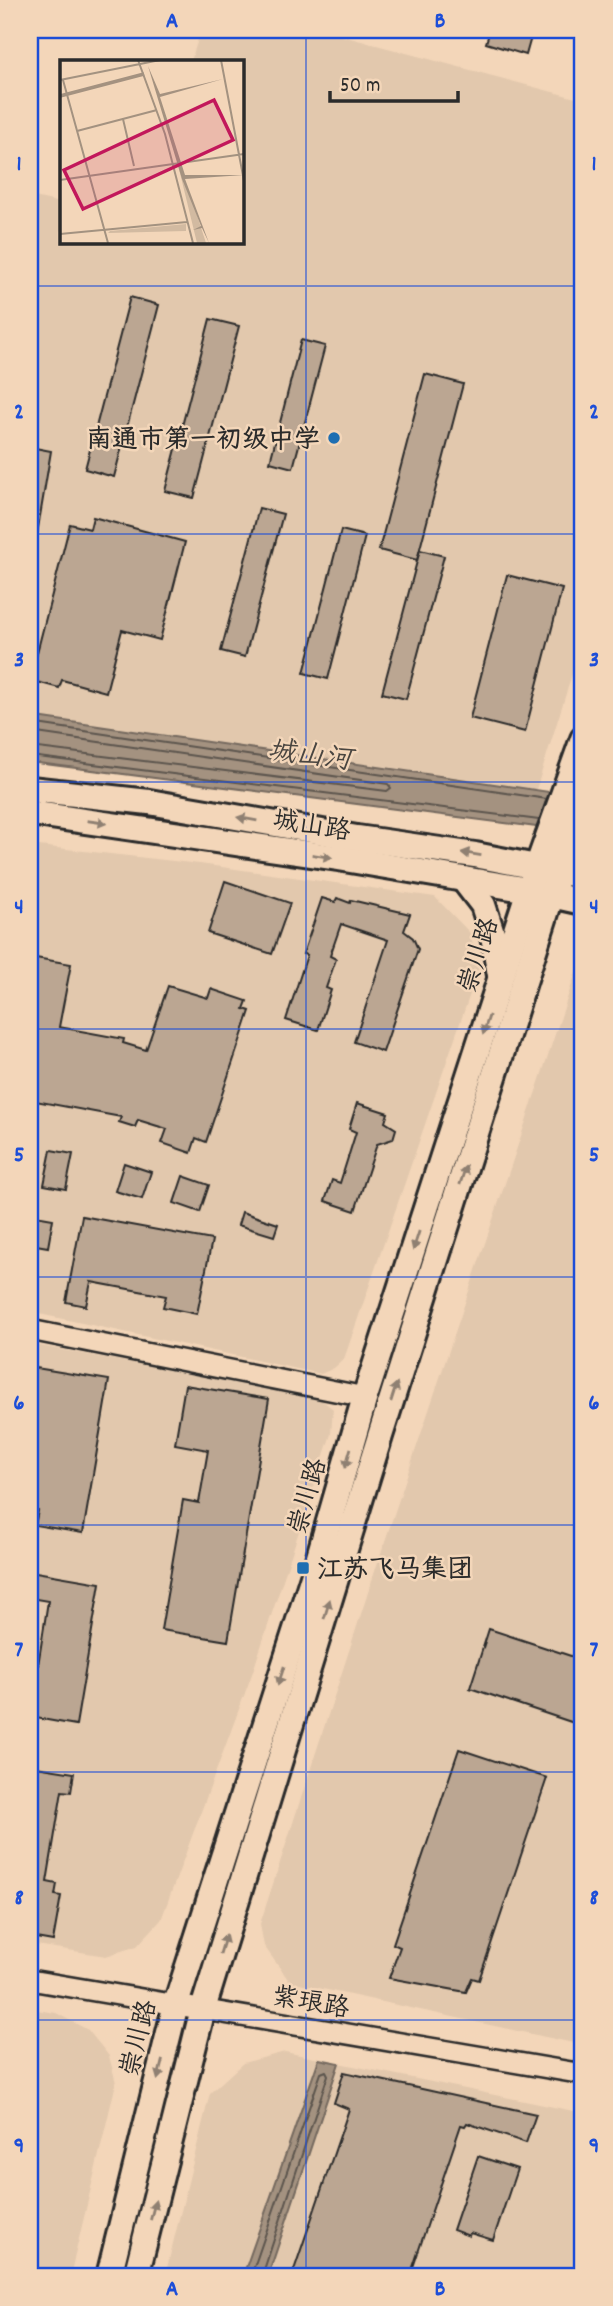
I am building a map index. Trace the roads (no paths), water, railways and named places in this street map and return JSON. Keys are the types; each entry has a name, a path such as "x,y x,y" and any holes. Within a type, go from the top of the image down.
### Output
{"main road":[{"name":"崇川路","path":"136,2276 203,2009 554,871 577,786 583,739"},
{"name":"城山路","path":"30,789 149,802 357,838 475,855 554,871 583,902"},
{"name":"城山路","path":"30,813 463,879 554,871"},
{"name":"崇川路","path":"109,2276 176,2004 315,1570 366,1397 501,979 554,871"},
{"path":"463,879 483,905 493,936 501,979"}],"street":[{"path":"30,1330 366,1397"},
{"name":"紫琅路","path":"30,1980 583,2074"}],"water":[{"path":"30,716 583,797 583,833 30,762"},
{"path":"319,2059 339,2063 268,2276 243,2276"}],"place":[{"name":"南通市第一初级中学","path":"334,438"},
{"name":"江苏飞马集团","path":"303,1568"}],"water label":[{"name":"城山河","path":"310,753"}]}
